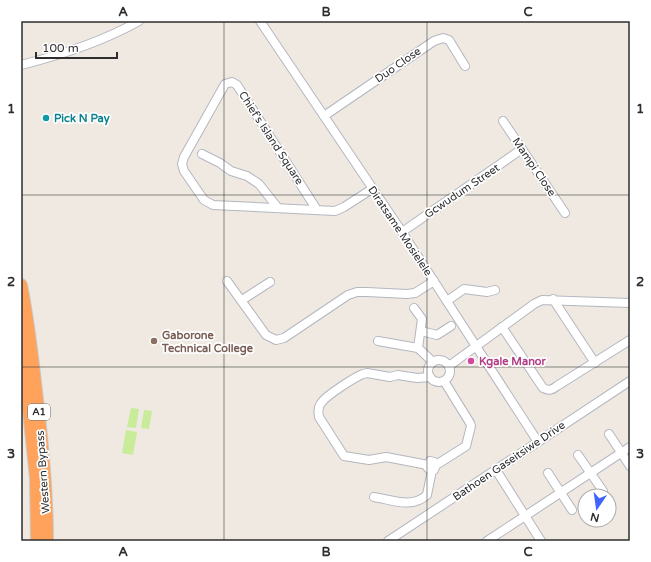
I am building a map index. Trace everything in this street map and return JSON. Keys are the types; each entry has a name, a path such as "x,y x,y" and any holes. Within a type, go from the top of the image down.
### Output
{"highway":[{"name":"Western Bypass","path":"21,285 30,333 41,430 45,474 47,541"},
{"name":"Western Bypass","path":"21,334 36,478 38,541"}],"street":[{"path":"21,65 51,58 89,44 139,21"},
{"name":"Diratsame Mosielele","path":"260,21 402,232 538,442"},
{"name":"Duo Close","path":"324,116 434,41 444,38 449,40 465,66"},
{"name":"Chief's Island Square","path":"317,210 237,85 232,82 225,84 184,157 182,164 184,171 204,200 213,205 335,211 344,207 372,188"},
{"name":"Mampi Close","path":"503,121 565,213"},
{"name":"Gcwudum Street","path":"402,232 522,150"},
{"path":"202,154 220,163 231,172 247,176 259,184 278,208"},
{"path":"227,281 266,335 276,340 284,338 348,295 356,292 415,293 434,281"},
{"path":"242,300 270,282"},
{"path":"447,301 464,289 487,292 495,290"},
{"path":"553,299 595,363"},
{"path":"449,366 534,304 542,300 553,299 630,303"},
{"path":"414,308 422,319 418,348"},
{"path":"421,331 437,335 452,326"},
{"path":"502,327 543,388 547,390 551,390 630,340"},
{"path":"378,341 418,348 433,362"},
{"path":"442,361 449,366 450,374 444,381 436,382 430,377 428,369 433,362 442,361"},
{"path":"430,377 417,378 398,375 390,377 368,373 364,374 325,398 319,405 319,417 344,456 372,460 386,457 432,467 466,446 471,426 444,381"},
{"name":"Bathoen Gaseitsiwe Drive","path":"388,541 630,381"},
{"path":"608,434 630,466"},
{"path":"487,541 630,447"},
{"path":"578,455 601,488"},
{"path":"374,497 410,503 416,502 427,494 432,467"},
{"path":"496,470 541,541"},
{"path":"548,473 572,510"}],"green space":[{"path":"131,408 139,409 136,428 127,427"},
{"path":"144,410 152,411 149,429 141,428"},
{"path":"126,430 137,432 133,455 122,453"}],"place":[{"name":"Pick N Pay","path":"46,118"},
{"name":"Gaborone Technical College","path":"154,341"},
{"name":"Kgale Manor","path":"471,361"}]}
